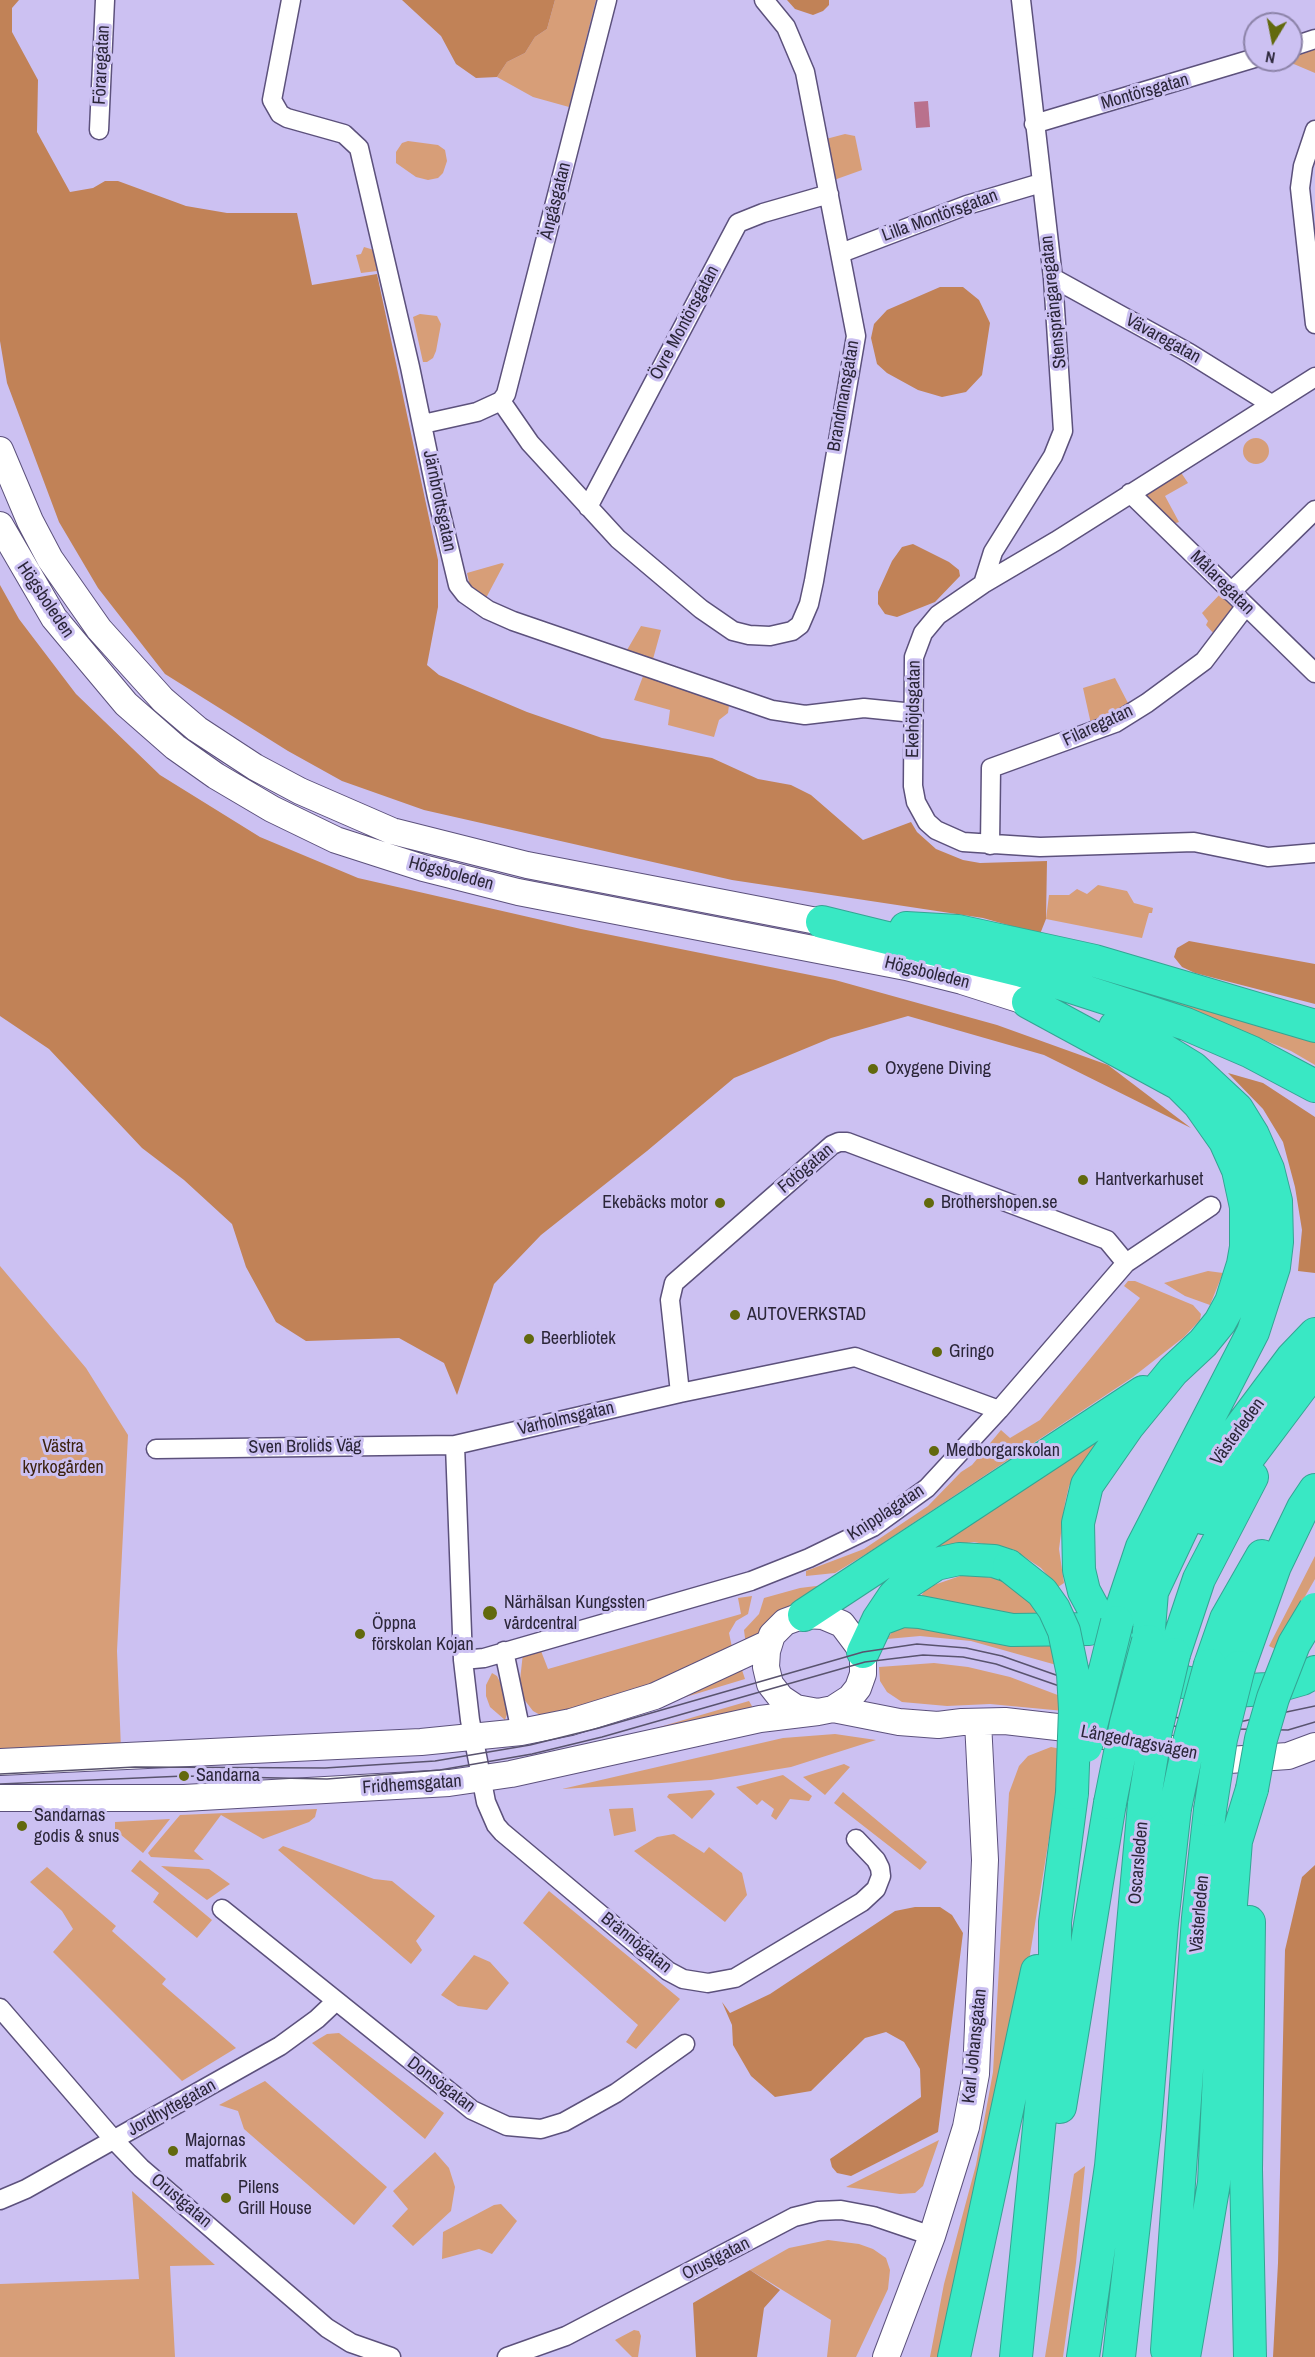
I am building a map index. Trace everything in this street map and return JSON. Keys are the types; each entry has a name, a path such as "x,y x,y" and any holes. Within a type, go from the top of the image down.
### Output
{"highway":[{"path":"822,922 958,931 1095,962 1307,1022"},
{"path":"822,922 1022,971 1186,1024 1251,1052 1315,1086"},
{"path":"1028,1002 1179,1084 1213,1122 1233,1154 1243,1191 1247,1227 1246,1247 1238,1285 1220,1322 1203,1343 1173,1371 1096,1469 1082,1500 1078,1524 1079,1570 1084,1591 1140,1660 1185,1682 1233,1691 1267,1689 1302,1679 1315,1672"},
{"path":"1028,1002 1095,1018 1162,1049 1193,1068 1237,1109 1253,1135 1268,1169 1276,1201 1277,1242 1274,1267 1253,1332 1142,1547 1111,1626 1072,1793"},
{"name":"Västerleden","path":"1161,1648 1152,1592 1212,1465 1292,1359 1315,1334"},
{"name":"Västerleden","path":"1161,1648 1179,1559 1205,1515 1293,1395 1315,1370"},
{"path":"804,1615 1173,1371"},
{"name":"Oscarsleden","path":"1119,2357 1143,2147 1162,1923 1175,1809 1190,1738 1225,1666 1226,1619 1276,1531 1309,1499"},
{"path":"863,1665 878,1620 907,1583 936,1564 959,1559 978,1559 1010,1566 1042,1592 1054,1609 1067,1641 1075,1708 1072,1793 1055,1922 1055,1968 1018,2357"},
{"path":"1184,2357 1214,2183 1221,2031 1236,1841 1252,1789 1261,1739 1273,1698 1294,1644 1315,1609"},
{"path":"878,1620 902,1611 920,1612 1012,1630 1111,1626"},
{"path":"1018,2357 1110,1803 1126,1723 1161,1648"},
{"name":"Oscarsleden","path":"1083,2357 1111,2166 1144,1804 1156,1730 1161,1648"},
{"name":"Västerleden","path":"1167,2357 1198,1918 1210,1810 1221,1739 1225,1666"},
{"path":"1250,2357 1246,2059 1252,1789"},
{"path":"954,2357 1038,1965 1055,1922"}],"street":[{"name":"Föraregatan","path":"99,130 105,0"},
{"name":"Järnbrottsgatan","path":"291,0 272,100 280,114 287,118 344,134 359,148 458,585 465,594 488,610 513,621 786,713 805,715 864,708 914,713"},
{"name":"Ängåsgatan","path":"501,401 506,394 608,0"},
{"name":"Brandmansgatan","path":"588,507 636,557 733,631 760,636 792,631 800,625 809,604 856,336 805,72 786,27 764,0"},
{"name":"Stensprängaregatan","path":"983,584 993,552 1053,456 1063,431 1053,278 1021,0"},
{"name":"Montörsgatan","path":"1034,124 1243,62"},
{"path":"1315,130 1303,166 1307,187 1315,324"},
{"name":"Lilla Montörsgatan","path":"841,253 968,205 1041,183"},
{"name":"Övre Montörsgatan","path":"588,507 738,223 763,213 829,194"},
{"name":"Vävaregatan","path":"1053,278 1189,353 1271,404"},
{"name":"Ekehöjdsgatan","path":"1315,377 945,608 923,633 914,657 913,786 922,815 936,830 955,840 990,845 1040,847 1171,841 1194,842 1268,857 1315,853"},
{"path":"423,424 477,412 501,401 530,443 588,507"},
{"name":"Högsboleden","path":"0,450 30,521 50,559 99,629 163,700 197,729 255,767 309,796 392,831 527,866 822,922"},
{"name":"Målaregatan","path":"1130,493 1315,673"},
{"path":"1232,592 1315,510"},
{"name":"Högsboleden","path":"0,525 54,618 126,704 175,747 216,777 272,809 336,840 423,868 518,892 906,967 1028,1002"},
{"name":"Filaregatan","path":"990,845 991,768 1115,723 1147,703 1204,661 1245,607"},
{"name":"Fotögatan","path":"680,1393 670,1300 674,1283 832,1145 839,1142 847,1142 1107,1240 1126,1263"},
{"name":"Knipplagatan","path":"463,1660 484,1658 751,1581 809,1558 873,1527 927,1488 999,1410 1126,1263 1211,1206"},
{"name":"Varholmsgatan","path":"455,1445 680,1393 855,1357 999,1410"},
{"path":"455,1445 463,1660 480,1779"},
{"name":"Sven Brolids Väg","path":"156,1449 455,1445"},
{"path":"0,1762 473,1738 522,1732 571,1722 655,1696 714,1671 769,1643 785,1622 804,1615 823,1616 842,1624 863,1665 850,1698 826,1710 796,1708 777,1694 768,1678 766,1667 769,1643"},
{"path":"504,1651 522,1732"},
{"name":"Långedragsvägen","path":"863,1665 877,1699 891,1707 970,1722"},
{"name":"Långedragsvägen","path":"826,1710 899,1722 938,1725 1005,1722 1057,1727 1229,1760 1288,1756 1315,1746"},
{"name":"Fridhemsgatan","path":"0,1798 184,1798 379,1788 480,1779 760,1719 826,1710"},
{"name":"Karl Johansgatan","path":"886,2357 933,2236 966,2127 976,2074 986,1860 970,1722"},
{"name":"Brännögatan","path":"480,1779 496,1825 502,1832 668,1971 691,1980 708,1983 735,1978 862,1902 876,1890 881,1876 876,1860 856,1839"},
{"name":"Donsögatan","path":"222,1909 472,2110 507,2126 541,2129 564,2122 616,2093 685,2044"},
{"name":"Jordhyttegatan","path":"0,2200 26,2189 280,2046 317,2019 335,2002"},
{"name":"Orustgatan","path":"0,2008 141,2168 248,2257 282,2290 327,2328 348,2350 391,2357"},
{"name":"Orustgatan","path":"507,2357 566,2336 794,2217 840,2210 889,2220 933,2236"}],"green space":[{"path":"555,0 596,0 569,107 533,97 497,77 507,62 525,53 535,37 547,29"},
{"path":"1315,44 1315,73 1303,68 1303,48"},
{"path":"845,134 855,136 862,170 834,180 826,139"},
{"path":"408,141 438,145 445,150 447,161 443,173 438,178 428,180 416,177 396,163 396,152 402,143"},
{"path":"364,247 374,250 377,271 361,273 356,255 361,254"},
{"path":"420,314 437,316 441,324 436,351 433,358 427,362 423,362 413,317"},
{"path":"1256,438 1265,442 1269,451 1265,460 1256,464 1247,460 1243,451 1247,442"},
{"path":"1180,471 1188,483 1165,496 1179,522 1173,524 1146,500 1147,492"},
{"path":"504,564 486,598 470,587 467,573"},
{"path":"1223,591 1235,606 1215,635 1206,625 1208,621 1202,613"},
{"path":"641,626 661,630 653,659 627,650"},
{"path":"645,671 729,705 728,713 719,720 714,737 668,725 670,710 634,700"},
{"path":"1115,678 1129,705 1091,724 1083,688"},
{"path":"1098,885 1127,891 1134,903 1153,908 1152,913 1149,913 1142,938 1046,919 1049,895 1069,895 1077,889 1087,894"},
{"path":"1162,992 1315,1040 1315,1065 1291,1051 1160,997"},
{"name":"Västra kyrkogården","path":"0,1266 86,1368 128,1435 117,1651 121,1749 0,1754"},
{"path":"1208,1271 1223,1273 1210,1305 1185,1296 1164,1283"},
{"path":"1128,1281 1135,1281 1193,1305 1201,1314 1200,1320 1184,1337 1133,1377 871,1551 835,1573 806,1576 806,1571 864,1549 928,1506 961,1472 972,1465 1001,1430 1010,1438 1040,1420 1140,1298 1124,1286"},
{"path":"1099,1439 1069,1486 1059,1549 1064,1583 1058,1587 1041,1568 1014,1550 974,1542 939,1547 922,1555 887,1580 882,1574"},
{"path":"1315,1556 1315,1579 1275,1649 1269,1646"},
{"path":"966,1574 1005,1580 1023,1591 1046,1623 915,1603 928,1587"},
{"path":"824,1585 746,1646 744,1630 759,1614 764,1598 800,1588"},
{"path":"752,1596 748,1614 736,1621 729,1633 733,1652 707,1657 683,1672 604,1704 542,1716 533,1711 523,1698 520,1680 523,1653 541,1651 548,1669 741,1614 738,1598"},
{"path":"908,1626 1053,1640 1060,1666 971,1641 920,1636 887,1639 895,1628"},
{"path":"934,1663 968,1667 1010,1677 1063,1697 1064,1711 990,1704 947,1706 902,1702 887,1692 880,1681 879,1667"},
{"path":"741,1667 745,1679 679,1699 677,1697"},
{"path":"492,1673 497,1676 504,1690 507,1714 505,1720 490,1707 486,1696 486,1685"},
{"path":"749,1701 753,1708 615,1740"},
{"path":"835,1734 876,1740 791,1767 711,1780 562,1789 783,1738"},
{"path":"1051,1747 1061,1749 1057,1789 1027,1973 941,2357 930,2357 944,2284 976,2165 993,2072 1009,1793 1019,1766 1028,1756"},
{"path":"844,1764 850,1767 825,1795 803,1777"},
{"path":"783,1775 812,1796 809,1801 790,1799 776,1820 771,1816 774,1809 762,1800 757,1805 736,1787"},
{"path":"711,1790 715,1794 692,1819 667,1797 669,1794"},
{"path":"843,1792 927,1862 920,1870 834,1803"},
{"path":"633,1808 636,1831 614,1836 609,1809"},
{"path":"317,1809 315,1817 309,1822 263,1839 221,1815 194,1851 204,1860 151,1857 148,1853 180,1815"},
{"path":"170,1819 143,1853 115,1830 115,1822"},
{"path":"674,1834 704,1853 709,1847 742,1873 747,1895 725,1922 634,1851 657,1837"},
{"path":"283,1846 374,1879 392,1881 435,1916 416,1941 422,1950 411,1964 278,1850"},
{"path":"140,1860 212,1920 197,1938 153,1902 159,1893 131,1871"},
{"path":"161,1866 209,1869 230,1884 207,1900"},
{"path":"47,1867 116,1926 112,1931 166,1979 162,1984 236,2048 182,2081 53,1952 73,1929 62,1911 30,1882"},
{"path":"549,1891 680,1999 636,2049 626,2042 638,2025 523,1923"},
{"path":"474,1955 490,1962 509,1983 487,2010 458,2006 441,1995"},
{"path":"339,2033 444,2113 425,2139 312,2043 327,2034"},
{"path":"265,2081 387,2187 354,2225 244,2129 238,2111 219,2105"},
{"path":"939,2140 923,2186 915,2193 900,2194 846,2187"},
{"path":"435,2152 449,2168 455,2187 451,2211 413,2246 392,2226 408,2209 393,2191"},
{"path":"1085,2166 1076,2263 1063,2357 1045,2357 1074,2174"},
{"path":"132,2191 215,2265 170,2266 175,2357 0,2357 0,2284 139,2279"},
{"path":"501,2204 517,2221 492,2254 479,2249 442,2259 443,2232 494,2205"},
{"path":"828,2240 859,2244 873,2249 886,2258 890,2270 888,2289 856,2357 827,2357 831,2320 750,2270 789,2248"},
{"path":"634,2330 639,2331 641,2336 638,2357 632,2357 615,2340"}],"shaded area":[{"path":"0,0 19,0 12,8 12,32 38,80 37,132 70,192 93,188 105,181 118,181 186,206 227,213 297,213 312,285 377,274 438,560 438,607 427,665 439,675 527,712 602,738 712,758 758,779 791,785 811,795 863,840 911,822 917,832 936,849 963,860 980,863 1047,861 1046,919 1040,934 983,918 732,880 424,810 342,781 288,751 165,674 98,588 59,522 7,383 0,341"},
{"path":"402,0 555,0 547,29 535,37 525,53 507,62 497,77 476,78 456,64 441,36"},
{"path":"787,0 829,0 829,5 823,11 813,15 795,9"},
{"path":"928,101 930,127 916,128 914,102"},
{"path":"940,287 963,287 979,300 990,323 982,375 966,392 942,397 918,390 887,373 877,364 871,338 874,324 887,310"},
{"path":"913,544 949,562 959,570 960,576 935,602 897,617 885,614 878,604 878,592 892,561 902,547"},
{"path":"0,585 19,619 76,694 160,775 260,837 358,878 581,929 835,980 997,1025 1108,1065 1191,1128 1044,1055 908,1016 831,1038 734,1078 541,1235 494,1284 457,1395 444,1363 399,1338 306,1341 276,1322 246,1267 232,1224 184,1180 142,1148 49,1049 0,1016"},
{"path":"1189,941 1315,964 1315,1004 1195,973 1182,967 1174,957 1177,948"},
{"path":"1228,1073 1263,1083 1315,1117 1315,1273 1298,1271 1302,1230 1295,1187 1283,1142 1263,1109"},
{"path":"1315,1865 1315,2357 1273,2357 1278,2263 1285,1950 1302,1877"},
{"path":"915,1907 940,1907 952,1915 963,1933 938,2132 851,2176 837,2173 830,2159 921,2097 920,2069 904,2042 886,2032 865,2038 811,2091 775,2097 751,2076 733,2045 732,2025 722,2002 730,2013 770,1994 895,1911"},
{"path":"750,2270 780,2290 764,2308 757,2357 696,2357 693,2303"}],"tram line":[{"path":"0,1774 135,1767 325,1768 435,1761 530,1745 599,1728 863,1652 917,1644 966,1648 1002,1656 1181,1719 1239,1722 1315,1706"},
{"path":"0,1784 184,1776 327,1779 440,1770 532,1754 602,1737 865,1662 923,1655 963,1657 996,1664 1180,1728 1288,1730 1315,1722"}],"place":[{"name":"Oxygene Diving","path":"873,1069"},
{"name":"Hantverkarhuset","path":"1083,1180"},
{"name":"Ekebäcks motor","path":"720,1203"},
{"name":"Brothershopen.se","path":"929,1203"},
{"name":"AUTOVERKSTAD","path":"735,1315"},
{"name":"Beerbliotek","path":"529,1339"},
{"name":"Gringo","path":"937,1352"},
{"name":"Medborgarskolan","path":"934,1451"},
{"name":"Närhälsan Kungssten vårdcentral","path":"490,1613"},
{"name":"Öppna förskolan Kojan","path":"360,1634"},
{"name":"Sandarna","path":"184,1776"},
{"name":"Sandarnas godis & snus","path":"22,1826"},
{"name":"Majornas matfabrik","path":"173,2151"},
{"name":"Pilens Grill House","path":"226,2198"}]}
